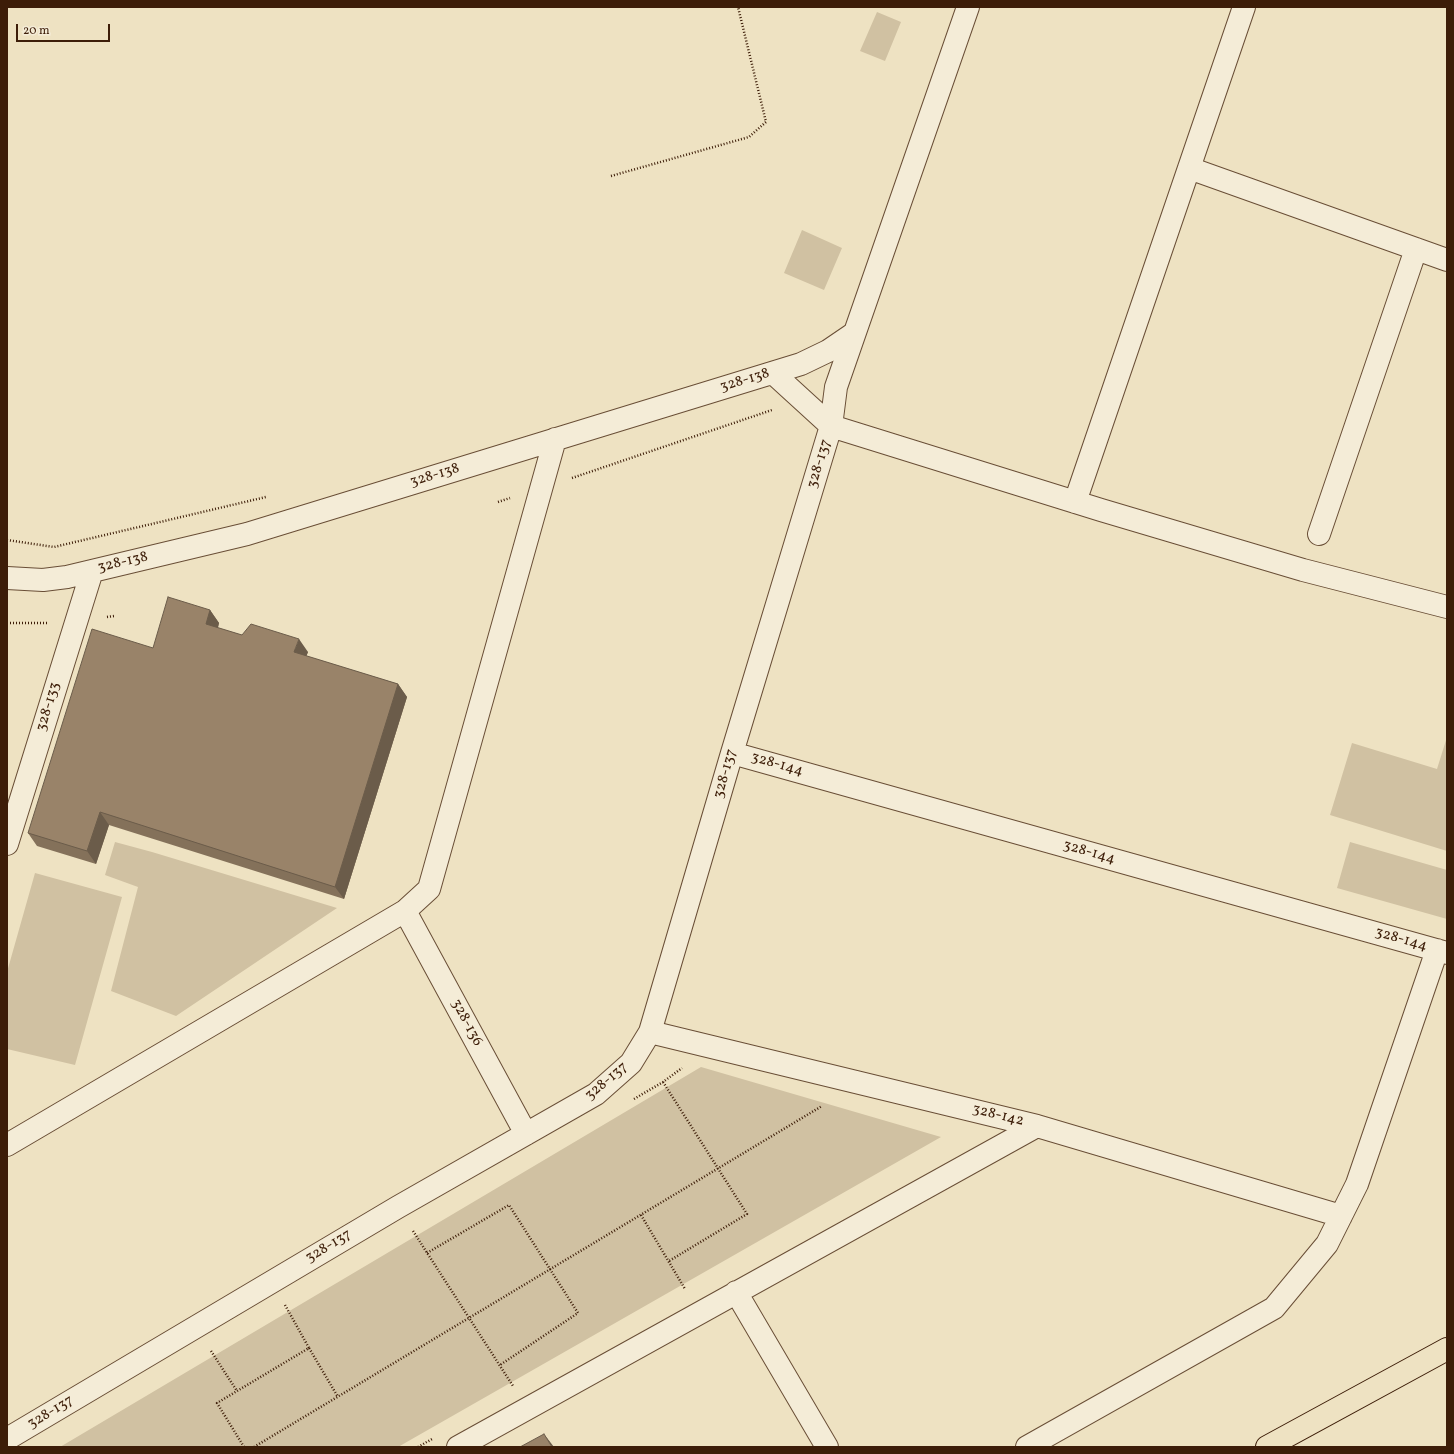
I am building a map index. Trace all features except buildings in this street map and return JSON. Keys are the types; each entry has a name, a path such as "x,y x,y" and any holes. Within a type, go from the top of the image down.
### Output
{"highway":[{"path":"1267,1447 1447,1349"}],"street":[{"name":"328-137","path":"7,1439 391,1211 596,1094 631,1063 650,1032 732,753 831,426 836,387 853,334 968,7"},
{"path":"1075,502 1244,7"},
{"path":"1189,168 1447,260"},
{"path":"1319,534 1416,249"},
{"name":"328-138","path":"7,578 43,580 67,577 247,534 801,364 828,350 853,334"},
{"path":"773,372 831,426 1075,502 1303,570 1447,607"},
{"path":"7,1145 406,911 429,889 555,439"},
{"name":"328-133","path":"7,844 92,571"},
{"name":"328-144","path":"732,753 1442,952"},
{"name":"328-136","path":"406,911 526,1134"},
{"path":"1027,1447 1274,1308 1327,1244 1357,1184 1442,952"},
{"name":"328-142","path":"650,1032 1037,1126 1341,1216"},
{"path":"458,1447 1037,1126"},
{"path":"736,1292 828,1447"}],"path":[{"path":"611,176 749,137 766,122 738,7"},
{"path":"498,502 541,489 803,400"},
{"path":"7,540 54,547 266,497"},
{"path":"629,1102 663,1082 685,1066"},
{"path":"663,1082 747,1214 669,1261"},
{"path":"254,1447 822,1106"},
{"path":"427,1253 509,1205 578,1313 500,1365"},
{"path":"641,1215 686,1291"},
{"path":"419,1227 412,1231 516,1389"},
{"path":"292,1301 285,1305 338,1397"},
{"path":"217,1346 210,1351 237,1391"},
{"path":"244,1447 217,1403 309,1348"},
{"path":"418,1447 438,1436"}],"shaded area":[{"path":"877,12 901,22 885,61 860,51"},
{"path":"802,230 842,248 824,290 784,273"},
{"path":"1447,737 1447,851 1330,815 1352,743 1437,769"},
{"path":"115,842 337,908 176,1016 111,991 138,887 105,875"},
{"path":"1350,842 1447,870 1447,919 1337,888"},
{"path":"35,873 122,897 75,1065 7,1049 7,972"},
{"path":"701,1067 941,1137 398,1447 60,1447"}]}
